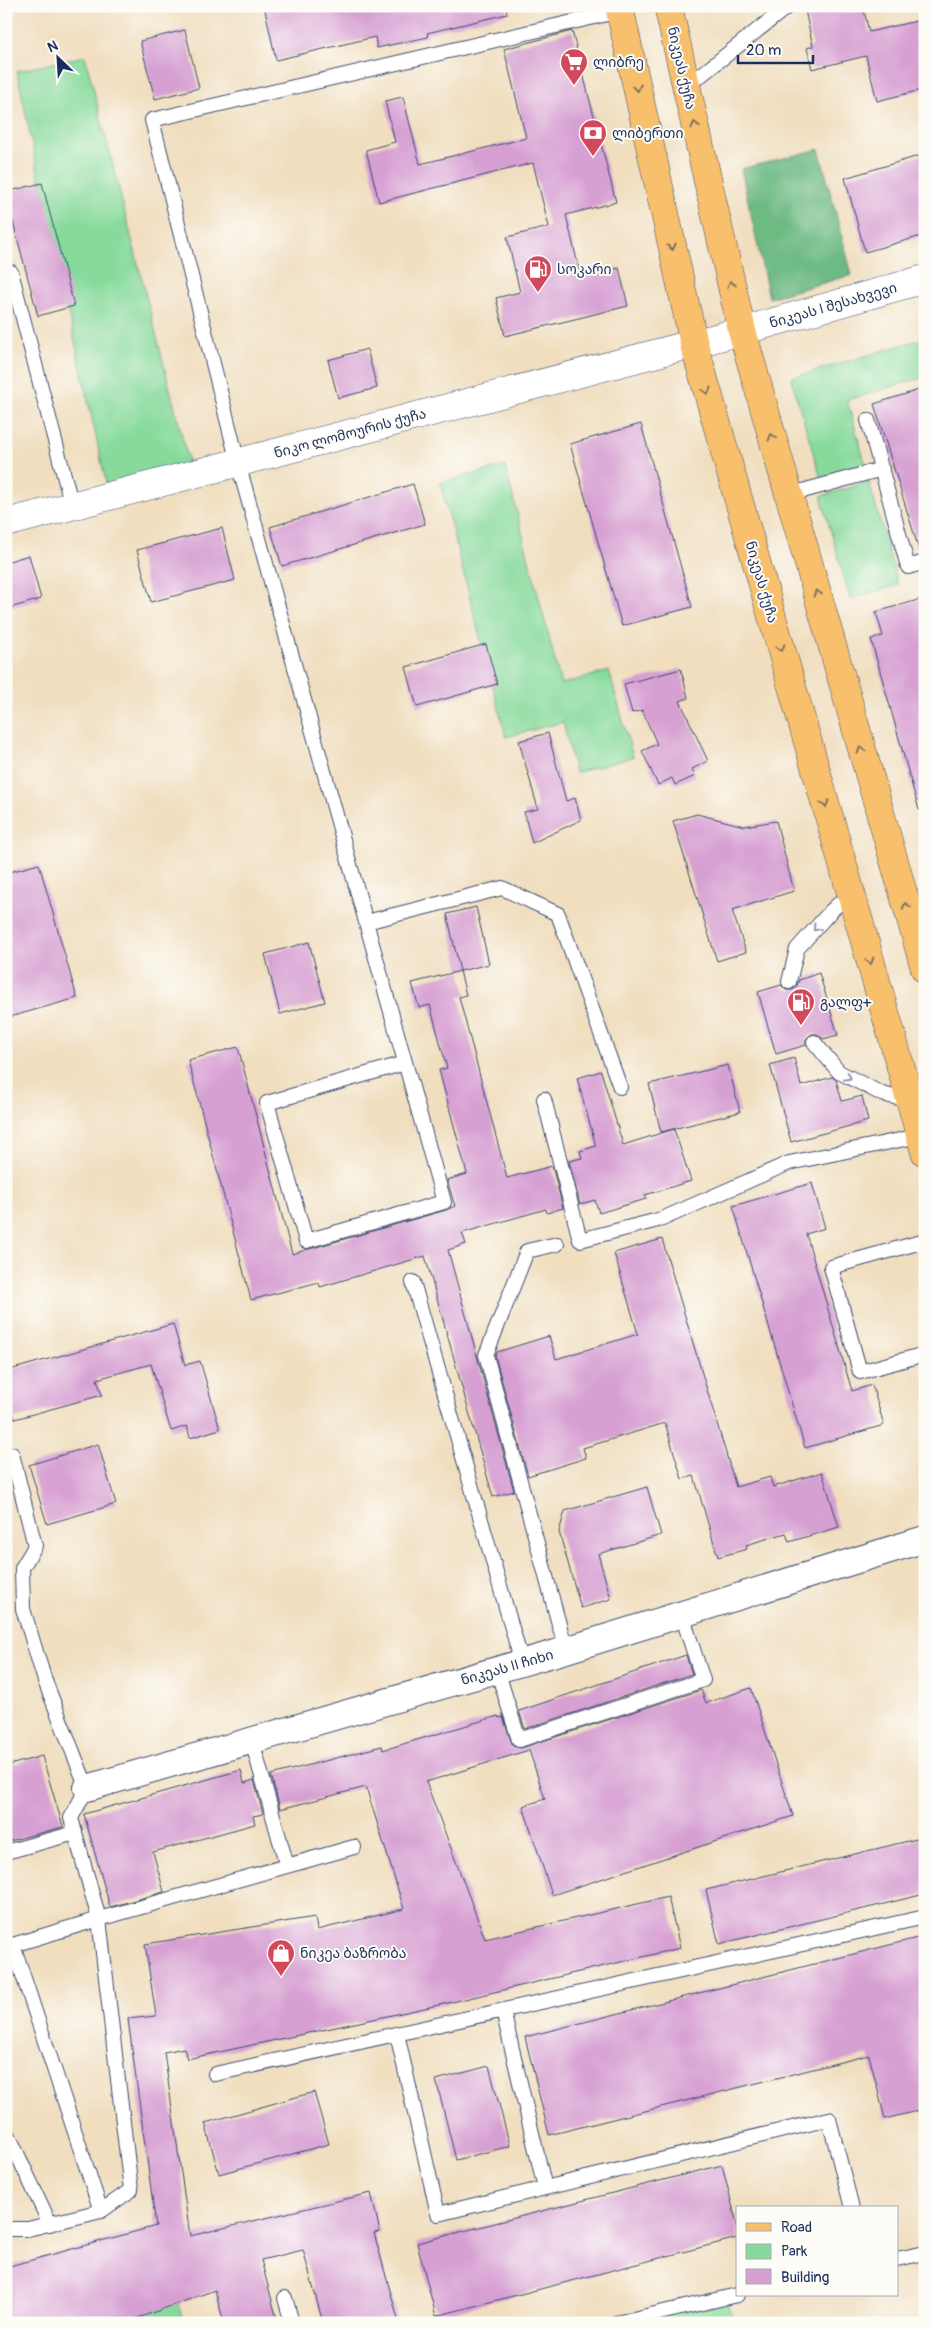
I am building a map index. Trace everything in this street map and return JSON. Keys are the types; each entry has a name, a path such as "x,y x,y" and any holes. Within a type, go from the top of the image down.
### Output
{"main road":[{"name":"ნიკეას ქუჩა","path":"668,6 742,331 925,969"},
{"name":"ნიკეას ქუჩა","path":"619,9 694,344 922,1144"}],"street":[{"name":"ნიკეას I შესახვევი","path":"694,344 925,279"},
{"name":"ნიკო ლომოურის ქუჩა","path":"6,523 694,344"},
{"name":"ნიკეას II ჩიხი","path":"87,1788 566,1650 925,1539"}],"lane":[{"path":"686,87 788,6"},
{"path":"405,1063 267,1102 306,1241 444,1202 238,463 152,120 619,9"},
{"path":"6,273 11,272 72,506"},
{"path":"868,420 908,566 925,562"},
{"path":"788,495 882,469"},
{"path":"366,922 502,888 558,914 620,1087"},
{"path":"789,982 797,949 850,893"},
{"path":"814,1042 839,1072 882,1094 910,1101"},
{"path":"544,1099 580,1240 662,1219 790,1163 922,1144"},
{"path":"925,1241 832,1267 860,1372 925,1354"},
{"path":"557,1244 527,1251 486,1355 566,1650"},
{"path":"413,1282 522,1662"},
{"path":"6,2229 28,2229 101,2211 131,2190 99,1919 71,1818 87,1788 45,1681 23,1609 22,1568 35,1546 12,1454"},
{"path":"497,1670 520,1740 703,1680 682,1614"},
{"path":"252,1741 287,1866"},
{"path":"6,1852 75,1833"},
{"path":"101,2211 10,1946 354,1847"},
{"path":"215,2074 925,1917"},
{"path":"503,2011 544,2188"},
{"path":"397,2034 438,2214 830,2119 852,2206"},
{"path":"6,2130 50,2224"},
{"path":"898,2259 925,2253"},
{"path":"616,2323 736,2295"},
{"path":"285,2298 292,2323"}],"green space":[{"path":"85,56 192,475 109,496 17,71"},
{"path":"819,149 852,275 769,298 741,169"},
{"path":"925,338 925,377 847,400 866,466 821,479 791,378"},
{"path":"505,466 561,684 609,671 633,757 575,773 563,722 506,737 440,483"},
{"path":"869,482 898,585 850,599 821,496"},
{"path":"170,2280 185,2323 55,2323"},
{"path":"726,2297 735,2323 616,2323"}],"building":[{"path":"264,6 506,6 507,14 427,33 428,37 377,48 375,37 276,60"},
{"path":"804,6 863,6 869,32 921,20 925,43 919,44 925,66 925,89 877,101 866,56 812,69 807,48 813,46"},
{"path":"185,30 199,88 155,99 140,41"},
{"path":"572,31 616,202 566,215 581,277 619,268 628,306 505,336 496,298 520,292 507,237 549,227 533,163 379,202 366,150 395,142 385,101 403,97 420,164 526,138 504,49"},
{"path":"925,154 925,235 865,252 845,178"},
{"path":"42,183 74,306 38,316 13,222 9,223 6,211 6,192"},
{"path":"367,349 377,388 338,398 328,360"},
{"path":"925,388 925,553 920,553 874,404"},
{"path":"641,424 692,607 622,626 570,444"},
{"path":"413,484 425,524 282,566 270,527"},
{"path":"222,528 235,580 151,602 137,550"},
{"path":"29,555 41,599 6,609 6,562"},
{"path":"925,598 925,809 919,810 871,639 883,636 876,612"},
{"path":"486,644 497,684 417,707 406,667"},
{"path":"681,669 688,698 680,701 708,761 692,769 695,776 675,785 672,778 658,785 642,751 657,744 642,710 632,713 624,684"},
{"path":"548,733 566,801 575,798 581,820 532,843 524,812 538,809 519,741"},
{"path":"697,814 744,826 776,821 794,891 732,910 746,952 717,961 673,821"},
{"path":"39,864 77,998 6,1018 6,873"},
{"path":"476,907 489,964 460,971 447,914"},
{"path":"309,942 325,1002 280,1014 265,954"},
{"path":"460,971 466,995 459,997 507,1178 552,1166 563,1208 547,1213 546,1209 462,1233 466,1244 448,1250 514,1491 493,1497 425,1256 320,1287 319,1282 251,1300 188,1060 238,1047 292,1254 446,1210 455,1206 447,1180 467,1174 439,1070 447,1068 430,1005 419,1008 412,983"},
{"path":"819,973 838,1035 823,1039 817,1034 812,1034 806,1039 806,1045 776,1054 758,992 781,985 786,990 792,990 796,988 799,980"},
{"path":"794,1058 801,1086 832,1077 836,1080 842,1101 862,1096 868,1121 791,1142 770,1065"},
{"path":"728,1065 740,1112 661,1132 649,1084"},
{"path":"601,1071 623,1145 674,1129 691,1181 645,1195 646,1199 599,1213 595,1200 580,1204 569,1161 582,1158 580,1151 596,1146 577,1078"},
{"path":"812,1183 825,1228 806,1234 852,1391 872,1385 884,1425 805,1448 733,1206"},
{"path":"662,1239 736,1487 770,1477 773,1487 822,1472 839,1527 789,1542 786,1533 746,1545 747,1549 718,1557 694,1476 682,1479 665,1423 583,1448 586,1458 528,1476 495,1356 497,1352 549,1336 556,1359 638,1334 614,1253"},
{"path":"173,1324 185,1365 200,1361 220,1429 190,1438 187,1426 171,1431 151,1364 97,1379 102,1395 15,1419 6,1392 6,1371"},
{"path":"98,1444 116,1504 47,1524 29,1465"},
{"path":"647,1487 661,1535 598,1554 611,1599 581,1608 559,1532 565,1511"},
{"path":"686,1655 692,1674 525,1729 519,1711"},
{"path":"751,1688 793,1816 552,1895 523,1806 545,1799 529,1750 426,1782 485,1939 668,1897 680,1948 448,2003 187,2059 184,2048 164,2052 190,2236 371,2193 380,2232 374,2233 399,2323 323,2323 303,2250 261,2260 278,2323 224,2323 215,2290 124,2323 6,2323 6,2267 156,2226 128,2019 156,2016 145,1944 315,1917 317,1930 404,1909 366,1787 280,1809 271,1775 382,1746 383,1750 498,1716 499,1718 503,1717 513,1746 521,1748 701,1690 706,1703"},
{"path":"42,1756 63,1827 6,1842 6,1766"},
{"path":"241,1770 244,1783 254,1780 263,1814 253,1816 255,1824 153,1852 164,1892 110,1907 84,1814"},
{"path":"925,1837 925,1894 719,1944 706,1890"},
{"path":"925,1936 925,2109 885,2119 869,2055 549,2135 525,2037"},
{"path":"489,2066 510,2146 456,2160 436,2080"},
{"path":"314,2092 329,2144 219,2174 205,2123"},
{"path":"722,2165 736,2220 736,2238 436,2316 417,2243"}],"place":[{"name":"ლიბრე","path":"574,86"},
{"name":"ლიბერთი","path":"593,157"},
{"name":"სოკარი","path":"538,293"},
{"name":"გალფ+","path":"801,1026"},
{"name":"ნიკეა ბაზრობა","path":"281,1977"}]}
